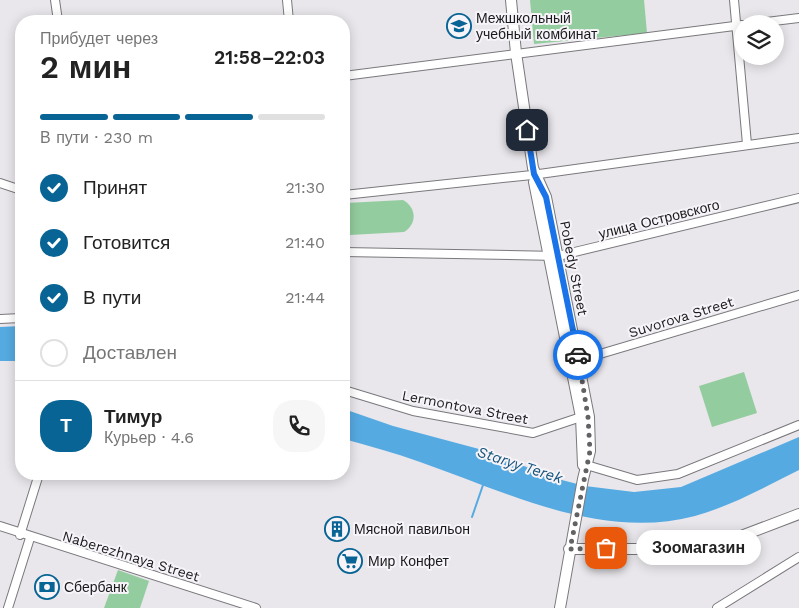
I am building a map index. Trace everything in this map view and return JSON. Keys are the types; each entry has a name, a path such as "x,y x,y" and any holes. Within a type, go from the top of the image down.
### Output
{"main road":[{"name":"Pobedy Street","path":"510,0 533,174 588,417 590,451 585,464"},
{"name":"Pobedy Street","path":"560,608 585,464 575,362"},
{"path":"570,549 688,549 720,544 799,514"}],"street":[{"path":"55,0 57,15"},
{"path":"287,0 288,15"},
{"path":"734,0 738,15"},
{"path":"784,20 799,18"},
{"path":"350,75 734,26"},
{"path":"743,65 748,144"},
{"path":"350,194 533,174 799,138"},
{"path":"0,183 15,188"},
{"name":"улица Островского","path":"350,252 553,256 799,198"},
{"name":"Suvorova Street","path":"575,362 799,295"},
{"path":"0,319 15,318"},
{"name":"Lermontova Street","path":"350,392 413,411 533,432 581,417"},
{"path":"585,464 637,480 678,474 799,425"},
{"path":"20,535 37,480"},
{"name":"Naberezhnaya Street","path":"0,526 20,535 256,608"},
{"path":"8,608 30,538"},
{"path":"717,608 799,557"}],"green space":[{"path":"530,0 644,0 647,33 534,44"},
{"path":"403,200 411,207 414,216 411,225 404,232 350,235 350,203"},
{"path":"744,372 757,413 712,427 699,386"},
{"path":"118,570 149,581 140,608 104,608"}],"water":[{"path":"15,326 15,361 0,361 0,327"},
{"name":"Staryy Terek","path":"350,411 393,426 479,449 558,479 585,486 634,492 681,487 799,437 799,470 735,502 695,516 660,522 625,522 590,518 555,510 350,441"}],"waterway":[{"path":"472,517 483,485"}],"way so far":[{"path":"578,355 588,417 590,451 570,549 606,548"}],"place":[{"name":"Межшкольный учебный комбинат","path":"459,26"},
{"name":"Мясной павильон","path":"337,529"},
{"name":"Зоомагазин","path":"606,548"},
{"name":"Мир Конфет","path":"350,561"},
{"name":"Сбербанк","path":"47,587"}],"route":[{"path":"527,130 534,174 546,197 578,355"}]}
